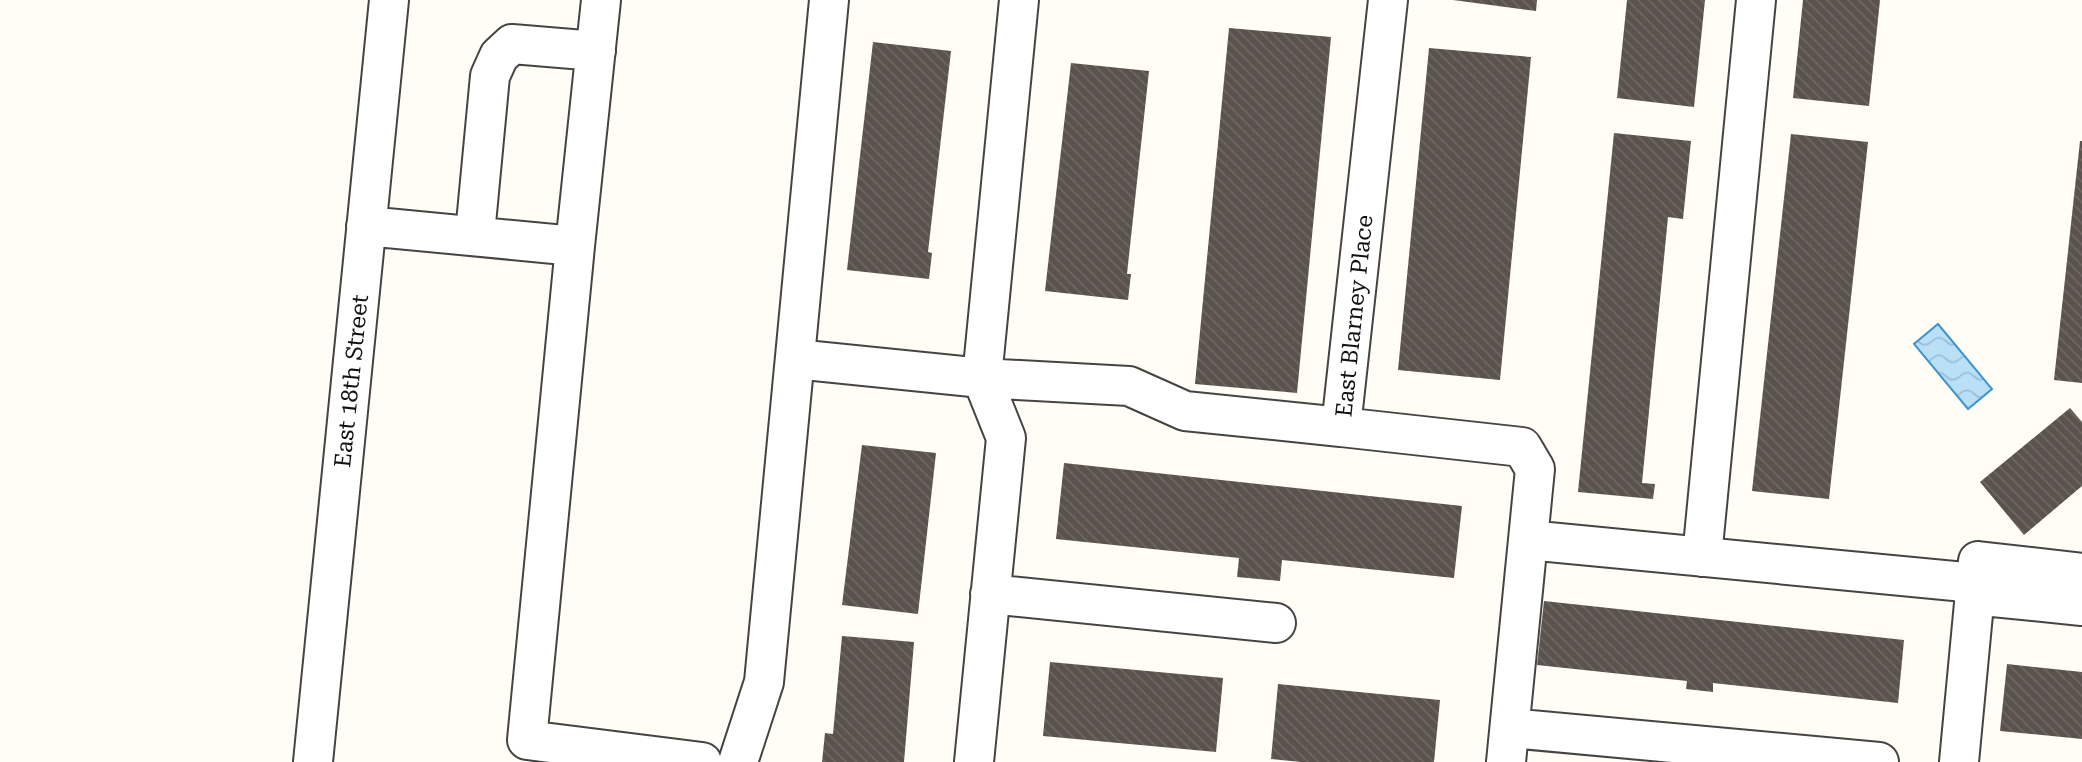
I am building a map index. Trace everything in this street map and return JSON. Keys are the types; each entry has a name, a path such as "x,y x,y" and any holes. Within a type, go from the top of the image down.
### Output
{"street":[{"name":"East 18th Street","path":"313,762 389,0"},
{"path":"601,0 527,740 702,762"},
{"path":"738,762 764,682 830,0"},
{"path":"974,762 1006,438 982,378 1019,0"},
{"name":"East Blarney Place","path":"1388,0 1341,427 1522,447 1535,468 1508,745"},
{"path":"1702,557 1756,0"},
{"path":"475,234 490,76 499,56 512,44 596,51"},
{"path":"366,226 475,234 575,246"},
{"path":"795,359 982,378 1129,386 1185,411 1341,427"},
{"path":"1528,540 1976,580 2082,573"},
{"path":"1976,580 2082,606"},
{"path":"1959,762 1976,580"},
{"path":"990,594 1276,622"},
{"path":"1508,745 1879,762"}],"water":[{"path":"1938,324 1992,389 1968,409 1914,344"}],"building":[{"path":"1453,0 1537,0 1536,11"},
{"path":"1627,0 1705,0 1694,107 1617,98"},
{"path":"1803,0 1880,0 1869,106 1793,98"},
{"path":"1229,28 1331,37 1297,393 1195,384"},
{"path":"873,42 951,51 928,252 932,253 929,279 847,270"},
{"path":"1429,48 1531,57 1500,380 1398,370"},
{"path":"1071,63 1149,71 1127,274 1131,274 1128,300 1045,291"},
{"path":"1614,133 1691,141 1683,219 1668,217 1642,483 1655,484 1653,499 1578,492"},
{"path":"1791,134 1868,142 1829,499 1752,491"},
{"path":"2082,141 2082,383 2054,380"},
{"path":"2070,408 2082,422 2082,486 2024,535 1980,482"},
{"path":"862,445 936,453 918,614 842,605"},
{"path":"1064,463 1462,506 1454,578 1282,560 1280,581 1237,577 1239,558 1056,539"},
{"path":"1544,601 1904,640 1898,703 1713,683 1713,692 1686,689 1687,681 1537,665"},
{"path":"842,636 914,642 904,762 822,762 825,733 833,734"},
{"path":"1050,662 1223,678 1216,752 1043,736"},
{"path":"2007,664 2082,672 2082,739 2000,731"},
{"path":"1278,684 1440,700 1434,762 1301,762 1271,759"}]}
